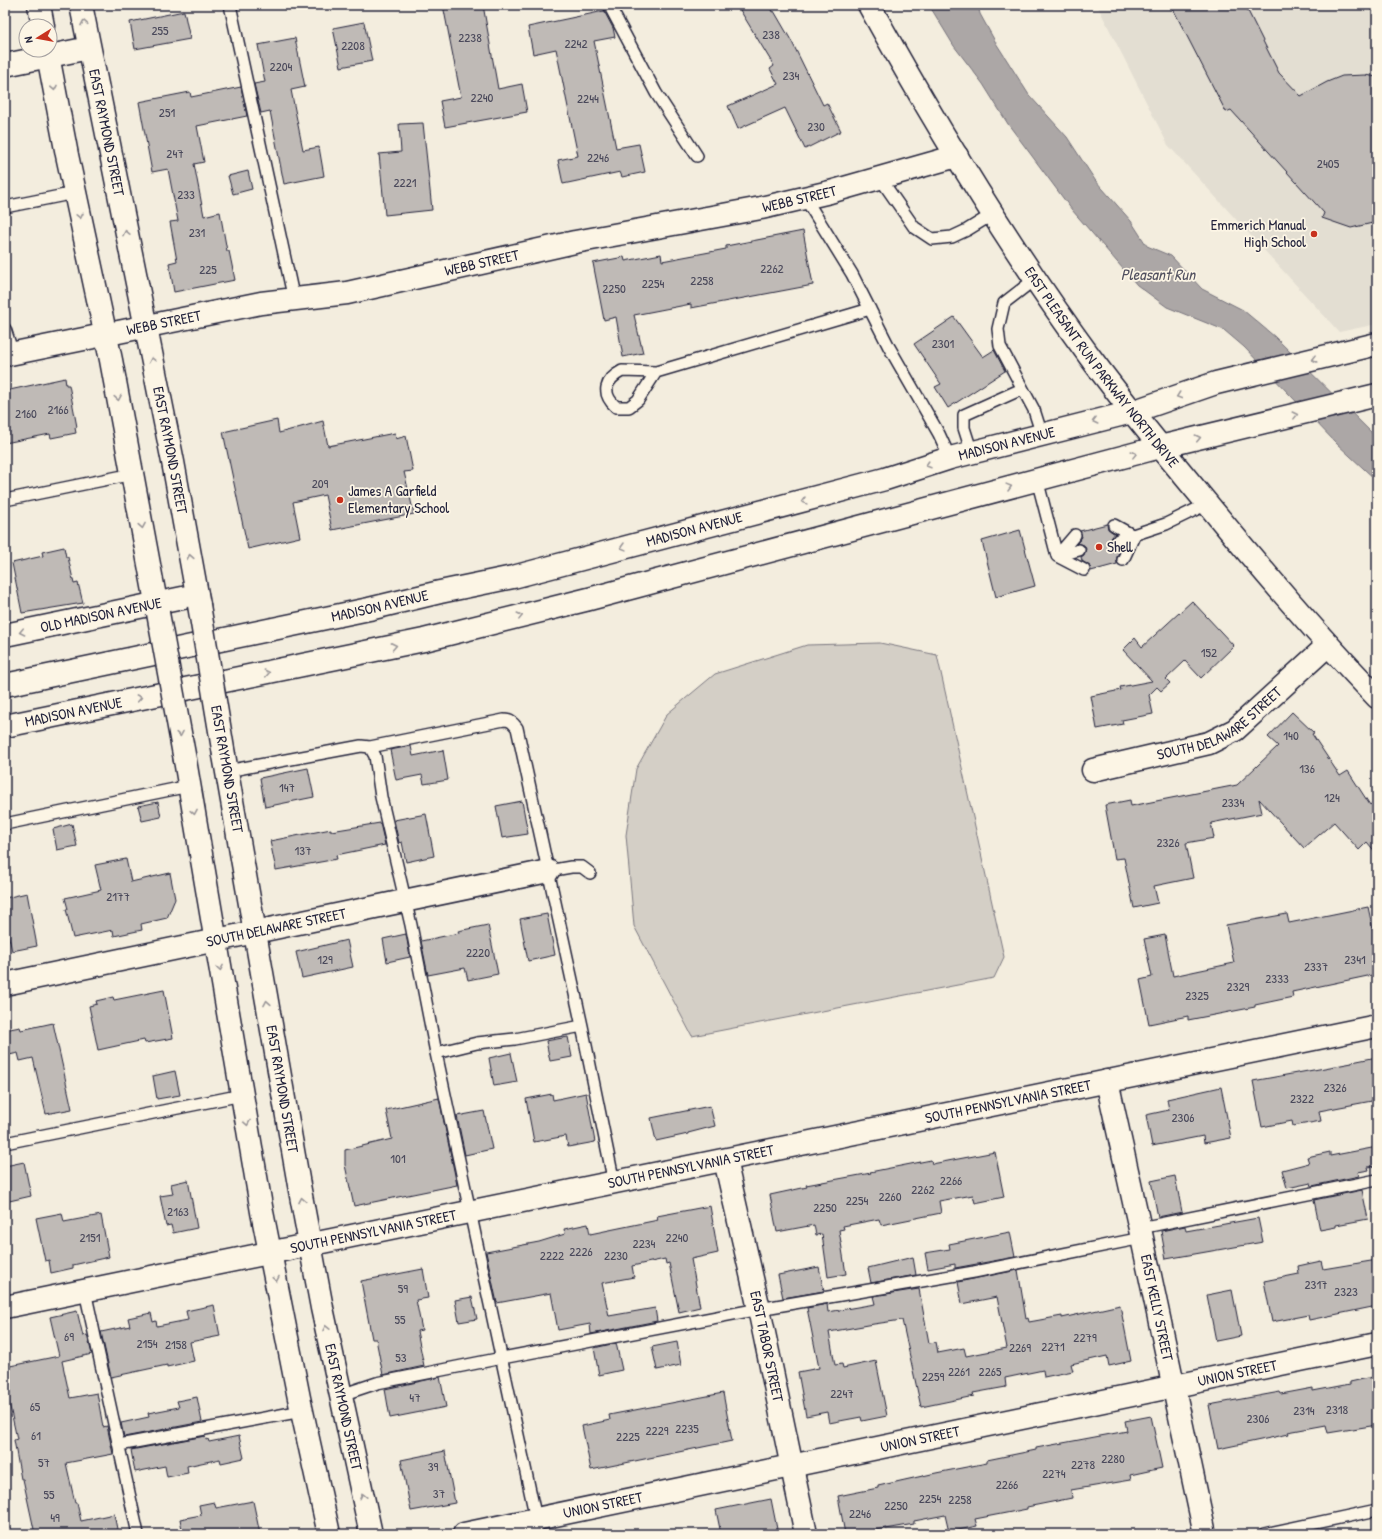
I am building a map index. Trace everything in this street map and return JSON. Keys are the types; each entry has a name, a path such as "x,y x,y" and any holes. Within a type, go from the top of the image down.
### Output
{"street":[{"path":"39,5 41,18"},
{"name":"EAST RAYMOND STREET","path":"81,5 173,462 310,1245 371,1534"},
{"name":"EAST PLEASANT RUN PARKWAY NORTH DRIVE","path":"869,5 898,58 956,156 1035,279 1090,356 1160,447 1328,645 1377,697"},
{"path":"58,52 89,48"},
{"path":"5,65 30,58"},
{"path":"49,58 106,335 132,474 189,786 242,1095 271,1253 302,1411 329,1534"},
{"name":"WEBB STREET","path":"9,354 260,303 347,293 575,242 738,213 805,198 956,156"},
{"name":"MADISON AVENUE","path":"5,685 369,609 513,577 877,481 950,458 1132,412 1216,383 1377,344"},
{"name":"MADISON AVENUE","path":"5,726 424,640 589,599 1160,447 1377,395"},
{"name":"OLD MADISON AVENUE","path":"5,635 157,609 198,600"},
{"name":"SOUTH DELAWARE STREET","path":"1093,770 1209,742 1235,730 1328,645"},
{"name":"SOUTH DELAWARE STREET","path":"5,984 255,933 548,870"},
{"name":"SOUTH PENNSYLVANIA STREET","path":"5,1307 1377,1026"},
{"name":"EAST KELLY STREET","path":"1107,1081 1141,1233 1204,1534"},
{"name":"EAST TABOR STREET","path":"725,1160 759,1309 806,1534"},
{"name":"UNION STREET","path":"464,1534 537,1527 792,1466 1377,1344"}],"lane":[{"path":"230,5 294,300"},
{"path":"609,5 656,93 697,156"},
{"path":"880,178 914,227 932,239 952,237 993,214"},
{"path":"5,207 76,194"},
{"path":"805,198 852,274 889,347 939,434 950,458"},
{"path":"1035,279 1004,303 998,329 1000,346 1034,410 1042,435"},
{"path":"656,372 870,310"},
{"path":"5,329 9,354"},
{"path":"972,453 964,428 964,415 1022,389"},
{"path":"5,500 132,474"},
{"path":"1037,479 1057,556 1084,570"},
{"path":"1118,540 1134,536 1166,524 1208,504"},
{"path":"1114,525 1134,536"},
{"path":"1057,556 1075,534"},
{"path":"1123,560 1134,536"},
{"path":"1057,556 1079,550"},
{"path":"226,763 361,746 370,747 504,720 513,722 517,728 582,1026 614,1183"},
{"path":"370,747 375,756 381,797 405,901 537,1527"},
{"path":"5,824 189,786"},
{"path":"548,870 582,867 590,873"},
{"path":"436,1053 477,1043 515,1039 582,1026"},
{"path":"5,1143 242,1095"},
{"path":"341,1395 377,1383 502,1358 759,1309 974,1272 1377,1180"},
{"path":"85,1291 138,1534"},
{"path":"119,1445 302,1411"},
{"path":"1264,1534 1377,1510"}],"shaded area":[{"name":"Emmerich Manual High School","path":"1097,5 1377,5 1377,324 1339,332 1168,145"},
{"path":"880,643 937,655 1004,957 994,978 692,1036 634,926 626,835 636,769 667,714 715,674 807,645"}],"water":[{"name":"Pleasant Run","path":"929,5 978,5 980,14 996,43 1029,95 1067,137 1095,180 1131,221 1147,246 1171,256 1202,289 1243,310 1275,337 1377,438 1377,481 1336,443 1244,347 1224,330 1167,307 1137,285 1072,210 1008,124 983,84 954,46"}],"building":[{"path":"443,5 483,5 498,89 522,84 527,112 445,127 440,101 461,97"},
{"path":"737,5 769,5 772,12 774,11 792,42 823,105 827,103 841,131 805,149 785,108 738,129 728,106 778,84 770,69 774,66"},
{"path":"1171,5 1245,5 1279,73 1301,96 1342,76 1365,75 1377,77 1377,222 1351,228 1322,218 1324,213 1231,110 1226,112"},
{"path":"184,11 190,39 135,49 130,22"},
{"path":"604,11 613,28 615,37 594,41 616,148 639,144 645,172 622,177 620,172 563,184 558,160 578,156 556,49 533,54 528,27"},
{"path":"364,22 372,61 341,67 333,28"},
{"path":"295,38 305,87 291,90 303,150 319,147 324,176 284,184 270,111 261,113 254,84 265,82 258,45"},
{"path":"241,87 247,116 197,126 204,162 194,164 204,216 220,212 227,251 229,251 235,280 174,292 169,263 177,261 170,222 178,221 168,169 152,172 139,102 190,92 191,97"},
{"path":"423,123 432,210 385,215 379,154 401,152 399,124"},
{"path":"248,171 252,189 233,194 228,176"},
{"path":"803,231 813,285 691,308 691,304 634,315 643,353 623,357 616,317 604,320 593,263 624,257 625,261 661,254 662,261 726,249 726,246"},
{"path":"954,317 983,357 994,350 1005,371 948,408 935,387 941,384 914,344"},
{"path":"65,378 66,385 69,385 77,427 75,428 76,433 51,438 50,434 5,443 5,391"},
{"path":"277,420 279,433 323,421 328,446 395,433 396,439 406,436 413,471 404,472 414,514 332,530 325,495 293,502 300,537 248,549 223,432"},
{"path":"1107,524 1108,529 1115,534 1111,538 1112,543 1120,547 1117,557 1117,564 1091,571 1090,566 1082,561 1081,557 1084,555 1086,549 1084,545 1077,543 1082,537 1080,531"},
{"path":"1020,530 1035,586 996,597 982,541"},
{"path":"64,547 66,557 68,557 74,584 78,583 83,603 22,613 12,563 43,556 42,552"},
{"path":"1192,601 1234,646 1201,678 1185,661 1166,679 1170,683 1161,691 1157,687 1149,695 1153,714 1122,720 1123,724 1097,729 1091,696 1121,690 1120,687 1152,681 1123,650 1135,638 1142,647"},
{"path":"1292,712 1314,733 1312,734 1340,776 1348,771 1370,805 1377,799 1377,854 1367,842 1359,850 1334,822 1304,848 1259,799 1262,813 1211,823 1214,838 1186,843 1193,878 1154,886 1158,903 1134,908 1124,858 1115,859 1105,805 1130,800 1131,806 1237,785 1278,746 1268,737"},
{"path":"411,746 413,756 443,750 448,780 424,784 422,775 396,780 390,750"},
{"path":"308,768 314,797 265,807 260,778"},
{"path":"522,801 528,834 502,838 496,806"},
{"path":"158,802 161,817 142,821 138,806"},
{"path":"426,814 434,856 406,862 402,842 399,843 394,820"},
{"path":"380,823 385,845 336,855 337,859 276,870 270,841 331,829 331,831"},
{"path":"72,824 77,846 57,850 53,829"},
{"path":"126,859 131,882 170,873 175,899 167,918 141,924 142,930 114,936 113,930 73,938 65,898 101,890 95,865"},
{"path":"27,893 37,946 12,951 5,919 5,898"},
{"path":"1368,907 1373,930 1377,929 1377,974 1292,992 1293,997 1255,1005 1255,1007 1188,1020 1188,1016 1149,1024 1140,980 1152,977 1144,939 1165,935 1173,976 1234,963 1226,925 1287,914 1289,923"},
{"path":"547,914 555,955 528,961 520,919"},
{"path":"488,925 498,974 468,980 465,968 428,975 421,941"},
{"path":"406,934 410,957 387,962 383,939"},
{"path":"347,940 353,967 302,978 296,952"},
{"path":"164,990 173,1038 145,1043 144,1040 98,1050 89,1006 97,1004 96,1001 113,997 114,1000"},
{"path":"53,1023 72,1109 46,1114 33,1058 20,1061 18,1053 5,1056 5,1030 20,1027 21,1030"},
{"path":"568,1037 572,1057 550,1061 546,1041"},
{"path":"511,1053 517,1082 494,1086 489,1058"},
{"path":"1377,1057 1377,1100 1319,1111 1321,1121 1293,1126 1292,1121 1262,1127 1253,1081"},
{"path":"175,1071 180,1095 157,1099 153,1076"},
{"path":"1221,1087 1231,1138 1204,1143 1203,1136 1152,1146 1146,1115 1169,1110 1167,1099"},
{"path":"586,1093 595,1142 568,1147 566,1136 534,1142 526,1099 552,1094 553,1100"},
{"path":"439,1098 457,1185 354,1206 345,1165 345,1150 392,1139 386,1110"},
{"path":"710,1106 715,1126 656,1141 651,1118"},
{"path":"484,1111 492,1149 465,1155 457,1116"},
{"path":"1377,1147 1377,1166 1368,1167 1369,1170 1358,1172 1359,1176 1312,1186 1311,1183 1287,1188 1282,1170 1309,1163 1307,1157 1330,1152 1330,1156"},
{"path":"995,1152 1004,1197 975,1203 973,1195 939,1201 941,1213 881,1225 879,1219 843,1226 844,1229 839,1230 846,1274 828,1277 822,1234 816,1235 814,1225 777,1232 770,1195 807,1187 806,1185 931,1160 932,1164"},
{"path":"24,1162 31,1196 5,1202 5,1166"},
{"path":"1175,1176 1182,1212 1158,1217 1151,1181"},
{"path":"188,1180 197,1228 173,1233 171,1225 166,1226 160,1196 173,1194 171,1184"},
{"path":"1362,1190 1368,1219 1336,1225 1336,1227 1320,1230 1314,1200"},
{"path":"710,1206 718,1253 691,1259 700,1307 679,1312 669,1263 666,1264 665,1259 632,1266 634,1277 602,1283 609,1316 655,1308 657,1321 591,1334 590,1324 558,1330 551,1293 497,1303 486,1252 539,1242 565,1234 564,1229 588,1224 590,1234 658,1220 657,1216"},
{"path":"62,1213 64,1222 101,1215 109,1257 73,1265 73,1268 51,1273 49,1260 45,1261 36,1218"},
{"path":"1258,1218 1263,1242 1166,1259 1161,1231 1185,1226 1186,1231"},
{"path":"1010,1232 1015,1257 955,1268 955,1264 928,1269 925,1253 950,1249 949,1244"},
{"path":"913,1257 916,1275 871,1283 868,1268"},
{"path":"1377,1260 1377,1306 1309,1320 1308,1315 1272,1322 1264,1281 1299,1274 1298,1266 1321,1261 1323,1269"},
{"path":"819,1267 824,1291 783,1298 778,1275"},
{"path":"423,1269 428,1298 416,1300 422,1330 417,1331 424,1366 383,1375 376,1339 372,1339 361,1281"},
{"path":"1018,1270 1026,1319 1028,1318 1029,1322 1062,1316 1062,1318 1120,1305 1131,1361 1109,1366 1107,1356 1071,1364 1073,1371 1044,1377 1043,1370 1005,1378 1006,1387 973,1393 974,1396 921,1407 902,1320 874,1324 829,1332 835,1365 842,1364 843,1368 876,1361 887,1416 862,1421 861,1417 829,1423 827,1412 806,1416 798,1372 819,1368 807,1308 827,1304 828,1312 875,1304 873,1296 919,1289 929,1343 936,1342 938,1353 964,1348 966,1356 1007,1348 997,1297 962,1304 958,1282"},
{"path":"1232,1290 1241,1336 1216,1341 1207,1295"},
{"path":"472,1297 477,1319 459,1322 455,1300"},
{"path":"214,1305 220,1336 190,1342 194,1361 111,1377 101,1332 130,1326 128,1318 151,1313 153,1322 156,1321 157,1326 188,1320 186,1311"},
{"path":"77,1311 83,1336 87,1335 92,1354 62,1361 70,1398 97,1393 103,1427 107,1426 113,1454 66,1463 75,1503 77,1503 81,1521 114,1514 118,1534 35,1534 23,1479 21,1479 14,1440 17,1439 5,1384 5,1367 59,1356 50,1317"},
{"path":"677,1342 681,1365 657,1370 652,1347"},
{"path":"616,1343 622,1370 599,1375 594,1348"},
{"path":"1377,1376 1377,1425 1328,1433 1326,1425 1288,1432 1289,1434 1218,1449 1209,1405 1280,1392 1281,1394 1313,1388 1313,1391 1350,1384 1350,1382"},
{"path":"440,1377 446,1407 390,1418 385,1389"},
{"path":"723,1393 732,1441 591,1470 582,1426 610,1420 609,1415"},
{"path":"197,1397 202,1422 124,1437 121,1423 149,1417 148,1413 179,1407 177,1401"},
{"path":"1151,1416 1162,1468 1130,1475 1131,1480 1071,1490 1072,1498 1027,1507 1027,1509 975,1519 977,1526 949,1532 945,1515 914,1521 914,1524 854,1534 845,1534 838,1496 878,1488 878,1486 936,1473 987,1463 987,1460 1036,1450 1036,1448 1127,1431 1125,1421"},
{"path":"205,1436 206,1440 208,1439 209,1442 239,1436 244,1458 221,1463 220,1459 187,1466 188,1473 167,1477 165,1466 135,1472 131,1450"},
{"path":"445,1451 455,1503 411,1511 401,1460"},
{"path":"771,1499 778,1534 721,1534 716,1510"},
{"path":"253,1501 260,1534 183,1534 180,1519 201,1515 199,1505 214,1502 216,1508"}],"place":[{"name":"Emmerich Manual High School","path":"1314,234"},
{"name":"James A Garfield Elementary School","path":"340,500"},
{"name":"Shell","path":"1099,547"}]}
